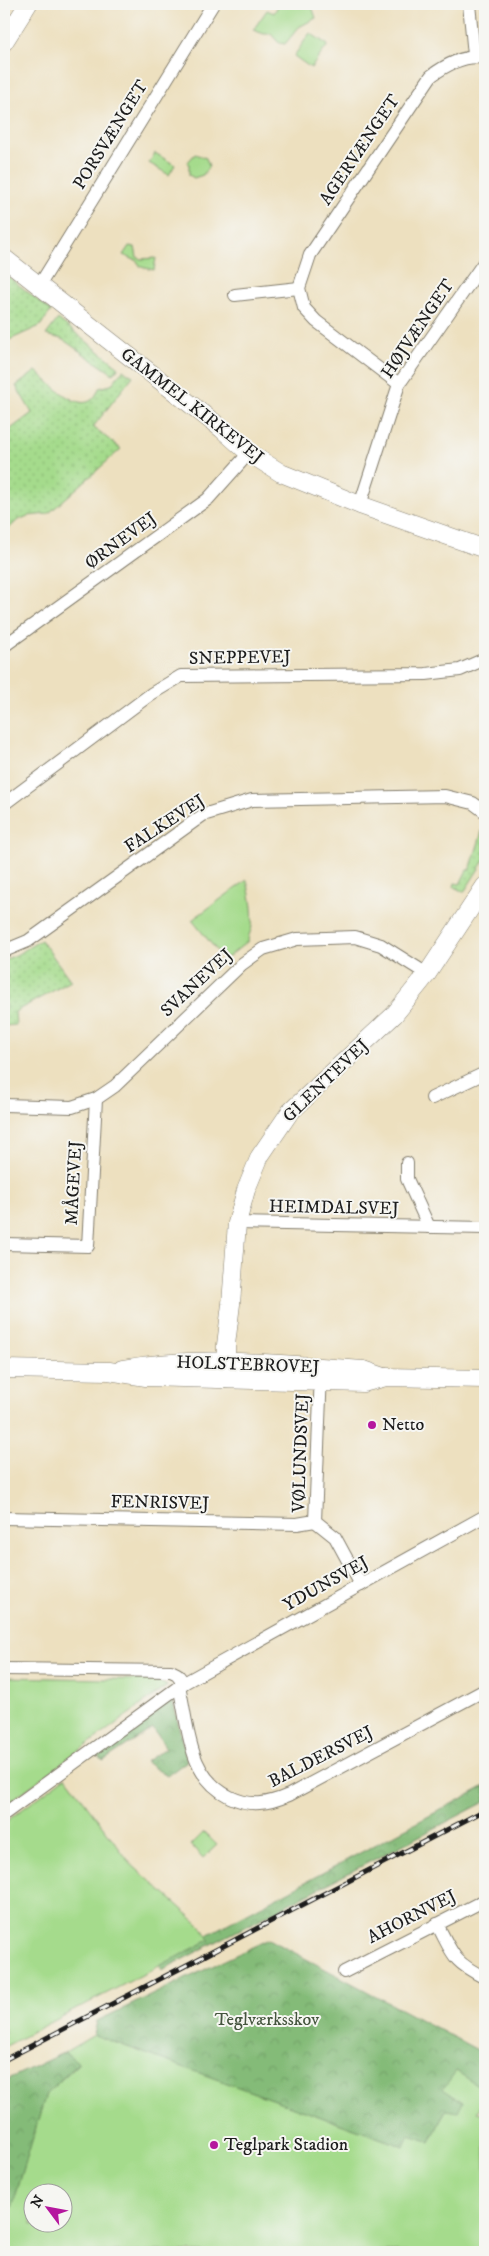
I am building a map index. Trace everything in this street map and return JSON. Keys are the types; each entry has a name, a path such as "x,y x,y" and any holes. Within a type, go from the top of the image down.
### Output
{"street":[{"path":"4,24 16,4"},
{"path":"4,42 28,4"},
{"name":"PORSVÆNGET","path":"39,286 213,4"},
{"name":"AGERVÆNGET","path":"299,288 310,255 431,76 444,66 480,56 469,4"},
{"name":"GAMMEL KIRKEVEJ","path":"4,258 222,429 249,453 281,473 360,505 485,549"},
{"name":"HØJVÆNGET","path":"360,505 399,384 485,261"},
{"path":"236,295 299,288 304,308 316,322 399,384"},
{"name":"ØRNEVEJ","path":"4,646 208,499 249,453"},
{"name":"SNEPPEVEJ","path":"4,804 151,694 181,676 426,674 460,670 485,659"},
{"name":"FALKEVEJ","path":"4,951 28,941 203,815 224,807 252,800 446,796 473,803 485,812"},
{"name":"GLENTEVEJ","path":"231,1371 237,1332 232,1304 237,1223 252,1174 275,1133 290,1112 394,1015 427,974 485,886"},
{"name":"SVANEVEJ","path":"4,1105 72,1107 96,1099 115,1086 242,964 263,949 297,939 355,937 381,944 427,974"},
{"path":"432,1098 485,1074"},
{"name":"MÅGEVEJ","path":"4,1244 88,1246 96,1099"},
{"name":"HEIMDALSVEJ","path":"407,1163 407,1179 430,1227"},
{"name":"HEIMDALSVEJ","path":"237,1223 485,1228"},
{"name":"HOLSTEBROVEJ","path":"109,1371 146,1364 181,1362 231,1371"},
{"name":"HOLSTEBROVEJ","path":"4,1369 109,1371 146,1377 160,1372 231,1371 321,1375 364,1370 386,1377 485,1379"},
{"name":"VØLUNDSVEJ","path":"321,1375 315,1520 335,1537 361,1585"},
{"name":"YDUNSVEJ","path":"4,1814 182,1684 485,1516"},
{"name":"FENRISVEJ","path":"4,1518 297,1524 315,1520"},
{"path":"4,1669 171,1671 177,1674 182,1684"},
{"name":"BALDERSVEJ","path":"182,1684 188,1735 201,1773 211,1786 220,1792 240,1802 256,1804 271,1803 289,1795 485,1690"},
{"name":"AHORNVEJ","path":"353,1970 485,1900"},
{"path":"437,1924 456,1959 463,1966 485,1978"}],"green space":[{"path":"279,4 311,4 316,18 299,27 285,44 279,43 271,34 264,34 253,30 267,10 274,13"},
{"path":"310,33 328,45 311,68 294,56"},
{"path":"155,153 175,165 169,175 149,163"},
{"path":"195,154 206,158 209,166 203,175 194,178 189,175 189,164 187,163"},
{"path":"129,246 135,247 137,257 141,259 156,258 154,270 141,267 137,261 123,255"},
{"path":"4,273 51,311 40,326 7,341 4,340"},
{"path":"58,319 119,367 113,374 62,339 46,335"},
{"path":"123,370 133,376 93,427 121,449 48,514 28,516 18,520 4,533 4,434 32,413 16,386 36,371 69,398 78,402 86,402 93,398 99,388 111,385"},
{"path":"485,822 485,859 464,892 454,887 455,883 460,884 467,870 470,870"},
{"path":"247,880 252,914 252,926 248,941 227,958 222,957 192,920"},
{"path":"41,940 71,981 15,1012 16,1025 4,1026 7,977 4,960"},
{"path":"4,1677 156,1680 167,1686 4,1806"},
{"path":"172,1698 187,1761 167,1776 145,1762 166,1748 153,1728 103,1761 96,1752"},
{"path":"66,1777 131,1864 201,1926 209,1940 4,2047 4,1823"},
{"path":"485,1786 485,1802 162,1970 138,1924 199,1939"},
{"path":"204,1832 217,1845 203,1858 191,1845"},
{"name":"Teglværksskov","path":"269,1939 485,2054 485,2090 456,2071 463,2103 458,2113 446,2110 430,2142 404,2147 94,2035 97,2021"},
{"name":"Teglpark Stadion","path":"94,2035 404,2147 409,2135 430,2142 446,2110 458,2112 463,2102 443,2089 456,2071 485,2090 485,2099 477,2112 485,2114 485,2252 4,2252 4,2210 12,2208 46,2094 79,2063 65,2052"},
{"path":"65,2052 79,2062 46,2094 12,2208 4,2210 4,2081"}],"railway":[{"path":"4,2060 485,1810"}],"place":[{"name":"Netto","path":"372,1425"},
{"name":"Teglpark Stadion","path":"214,2145"}]}
